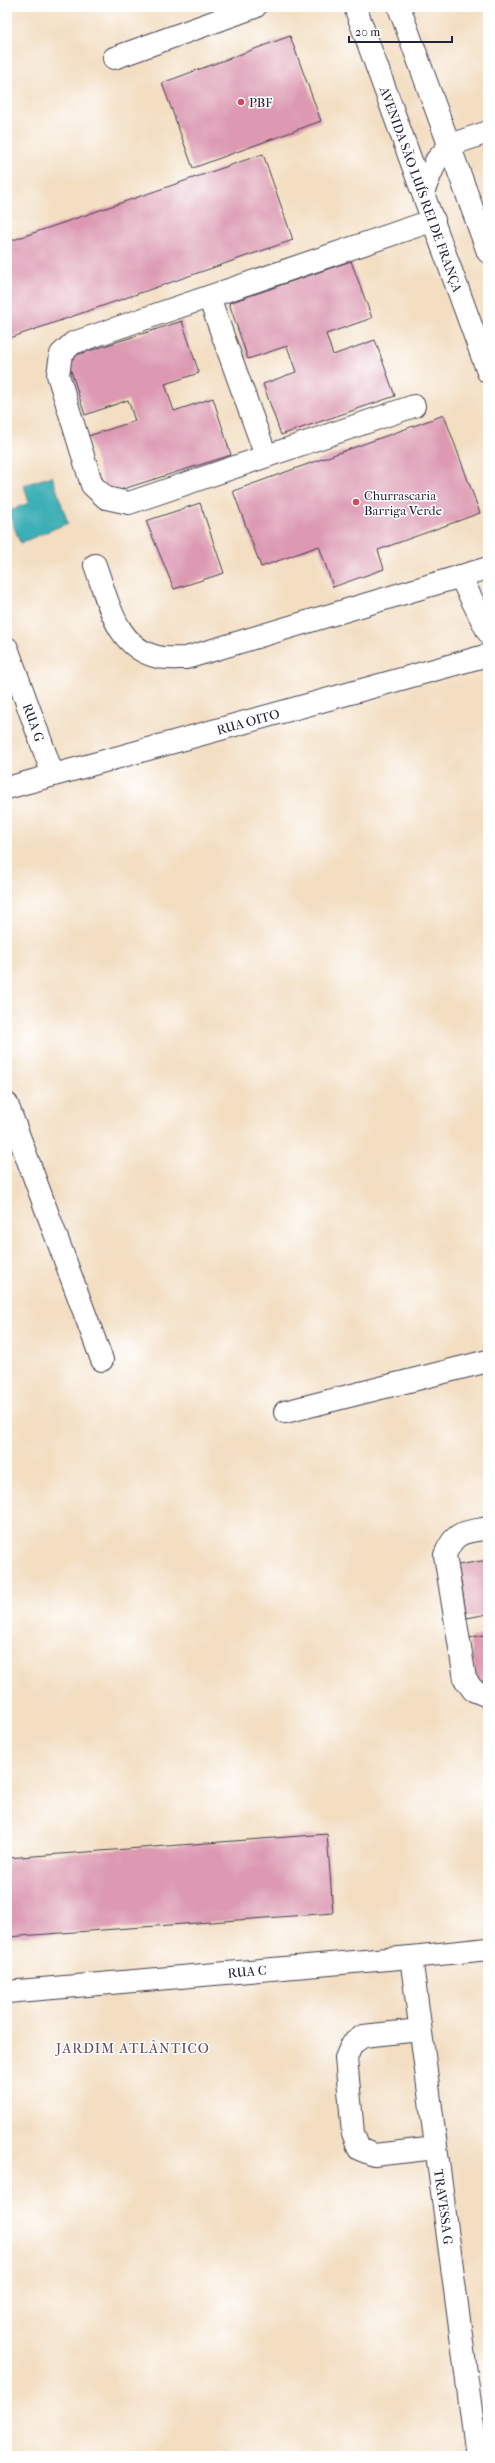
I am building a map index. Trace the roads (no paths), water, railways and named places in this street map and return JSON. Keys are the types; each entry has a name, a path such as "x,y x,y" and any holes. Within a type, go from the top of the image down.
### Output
{"street":[{"path":"114,58 256,7"},
{"name":"AVENIDA SÃO LUÍS REI DE FRANÇA","path":"355,7 434,220 488,372"},
{"path":"399,7 488,252"},
{"path":"423,192 436,161 450,145 488,132"},
{"path":"414,406 129,503 106,498 92,485 58,375 61,354 73,343 434,220"},
{"path":"209,297 266,456"},
{"path":"95,565 117,626 133,646 158,657 186,658 488,568"},
{"path":"460,576 488,632"},
{"name":"RUA G","path":"7,648 53,775"},
{"name":"RUA OITO","path":"7,788 488,655"},
{"path":"7,1104 102,1360"},
{"path":"285,1412 488,1361"},
{"path":"488,1528 465,1532 451,1540 445,1555 465,1679 473,1690 488,1696"},
{"name":"RUA C","path":"7,1992 411,1958 488,1949"},
{"name":"TRAVESSA G","path":"411,1958 477,2456"},
{"path":"420,2030 363,2036 352,2044 346,2058 353,2133 359,2149 374,2155 436,2148"}],"water":[{"path":"52,476 68,523 20,543 8,511 29,503 24,485"}],"place":[{"name":"PBF","path":"241,102"},
{"name":"Churrascaria Barriga Verde","path":"356,502"}],"district":[{"name":"JARDIM ATLÂNTICO","path":"133,2048"}]}
